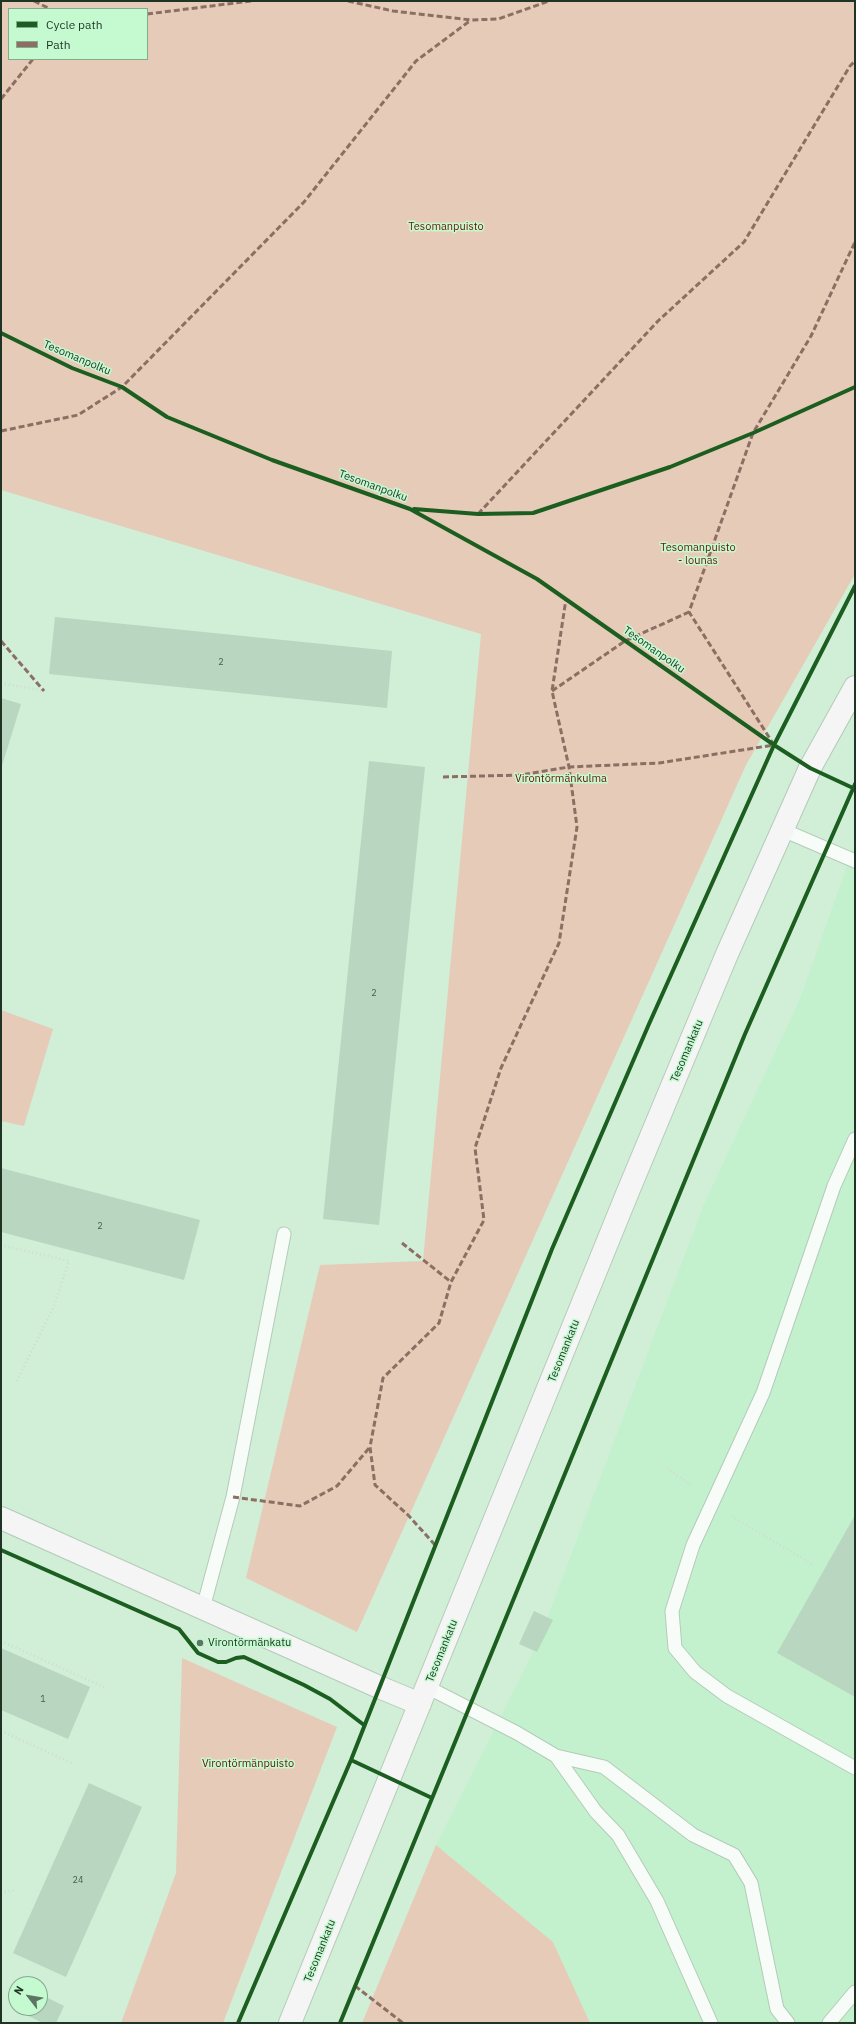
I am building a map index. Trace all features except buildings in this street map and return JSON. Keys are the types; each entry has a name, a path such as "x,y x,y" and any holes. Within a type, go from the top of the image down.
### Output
{"main road":[{"name":"Tesomankatu","path":"290,2023 633,1180 727,954 810,768 855,687"},
{"path":"1,1518 379,1688 424,1695"}],"lane":[{"path":"782,830 855,861"},
{"path":"855,1139 834,1186 763,1394 693,1545 672,1611 675,1648 695,1672 727,1696 855,1768"},
{"path":"203,1608 233,1497 284,1234"},
{"path":"424,1695 518,1733 556,1756 604,1767 693,1835 734,1855 750,1883 777,2009 788,2023"},
{"path":"556,1756 596,1812 618,1834 657,1901 711,2023"},
{"path":"829,2023 855,1992"}],"path":[{"path":"1,683 44,691"},
{"path":"1,1245 69,1261 54,1306 16,1384"},
{"path":"668,1468 713,1502 754,1530 812,1564"},
{"path":"1,1641 106,1688"},
{"path":"1,1731 72,1763"},
{"path":"1,1893 15,1890"}],"shaded area":[{"path":"855,843 855,2023 590,2023 553,1942 436,1845 538,1642 704,1204 800,999"}],"green space":[{"path":"1,1 855,1 855,574 746,765 357,1632 246,1578 320,1265 423,1261 481,634 1,490"},
{"path":"1,1010 53,1029 24,1126 1,1121"},
{"name":"Virontörmänpuisto","path":"182,1658 337,1727 223,2023 121,2023 176,1873"},
{"path":"436,1845 553,1942 590,2023 362,2023"}],"marked path":[{"path":"34,1 48,8"},
{"path":"148,14 251,1"},
{"path":"348,1 393,11 471,20 498,19 549,1"},
{"path":"1,431 78,415 122,387 304,202 416,61 471,20"},
{"path":"1,99 32,60"},
{"path":"478,514 658,321 744,242 850,66 855,61"},
{"path":"443,777 521,775 569,767 659,763 774,745 689,612 753,433 811,336 855,242"},
{"path":"435,1545 409,1516 375,1485 370,1447 383,1378 439,1323 451,1282 484,1220 475,1148 501,1068 559,943 577,827 569,767 552,691 566,599"},
{"path":"552,691 625,641 689,612"},
{"path":"1,641 44,691"},
{"path":"402,1243 451,1282"},
{"path":"233,1497 300,1506 337,1486 370,1447"},
{"path":"355,1986 403,2023"}],"cycle path":[{"name":"Tesomanpolku","path":"1,333 72,368 122,387 167,417 272,460 410,509 537,579 774,745 810,768 853,788"},
{"path":"414,509 478,514 533,513 670,467 753,433 855,387"},
{"path":"238,2023 351,1760 552,1249 649,1024 774,745 855,586"},
{"path":"340,2023 745,1034 855,784"},
{"path":"1,1550 179,1629 198,1653 218,1662 226,1662 244,1657 304,1685 330,1699 364,1725"},
{"path":"351,1760 432,1798"}],"place":[{"name":"Virontörmänkatu","path":"200,1643"}],"park label":[{"name":"Tesomanpuisto","path":"446,227"},
{"name":"Tesomanpuisto - lounas","path":"698,554"},
{"name":"Virontörmänkulma","path":"561,779"}]}
